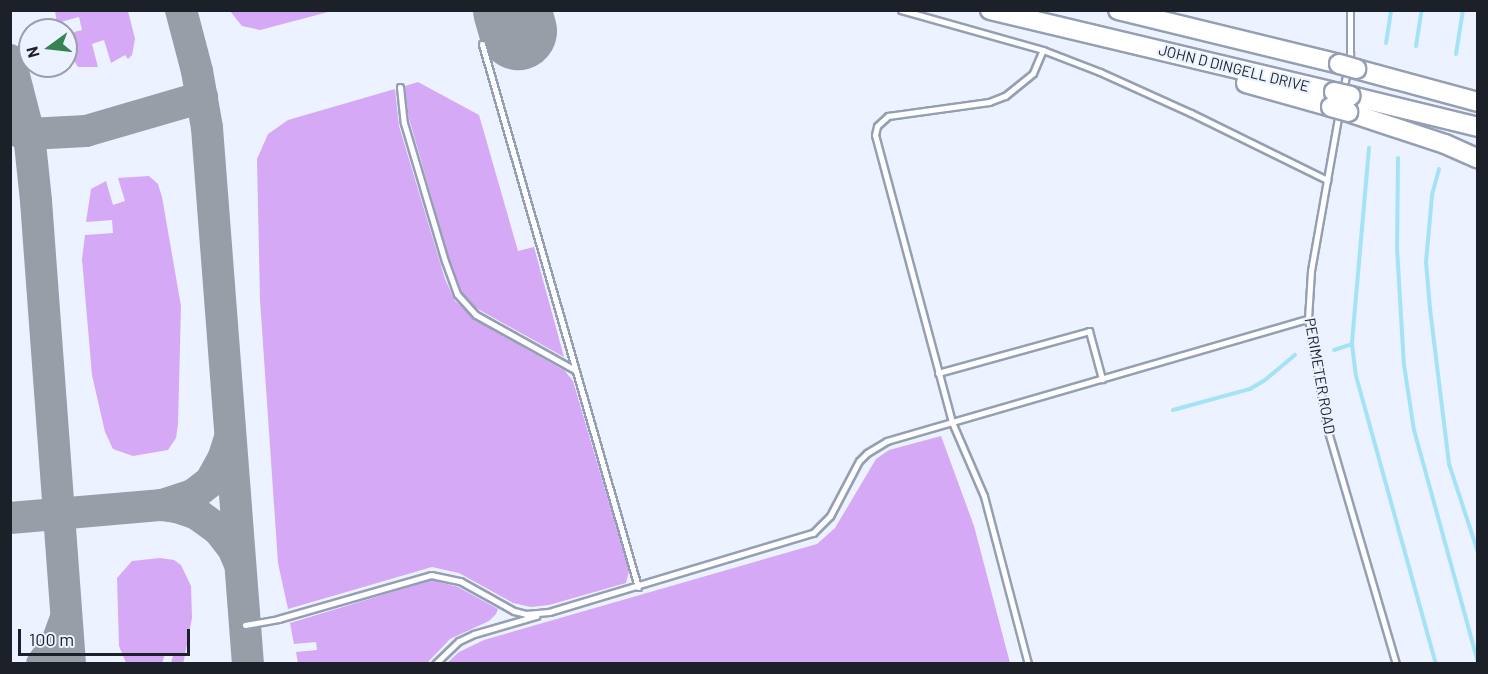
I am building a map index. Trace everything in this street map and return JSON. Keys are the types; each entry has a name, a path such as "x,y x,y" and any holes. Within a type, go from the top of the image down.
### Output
{"highway":[{"name":"JOHN D DINGELL DRIVE","path":"990,10 1058,28 1073,29 1341,102 1478,127"},
{"name":"JOHN D DINGELL DRIVE","path":"1118,10 1478,102"},
{"path":"1356,69 1478,91"},
{"path":"1341,102 1478,159"}],"lane":[{"path":"901,10 1043,50 1140,88 1327,180"},
{"name":"PERIMETER ROAD","path":"1350,10 1350,54 1311,271 1308,319 1327,428 1395,663"},
{"path":"482,44 638,586"},
{"path":"1028,663 984,496 952,422 876,144 877,126 882,120 896,114 997,100 1012,91 1033,73 1043,50"},
{"path":"400,87 404,123 445,261 458,294 476,315 575,370"},
{"path":"435,663 459,641 474,634 813,532 830,516 859,461 867,453 887,441 1308,319"},
{"path":"938,374 1089,331 1102,379"},
{"path":"245,625 278,619 431,575 460,581 514,611 526,614 549,612"}],"shaded area":[{"path":"55,11 128,11 135,39 132,55 128,59 125,55 111,63 104,40 92,44 98,67 78,67 78,31 82,30 79,17 56,18"},
{"path":"230,11 332,11 260,30 242,26"},
{"path":"418,82 479,115 518,251 534,247 564,357 476,308 462,292 453,272 408,115 405,86"},
{"path":"395,89 399,126 445,279 455,301 482,324 565,371 573,381 629,571 626,583 549,605 531,607 513,603 459,573 432,567 288,609 278,563 260,300 257,159 268,134 288,120"},
{"path":"149,176 158,184 162,197 181,306 178,424 176,438 168,450 133,456 113,449 105,432 92,375 82,259 85,235 113,233 112,220 86,222 91,189 106,181 113,205 125,201 118,178"},
{"path":"941,436 974,526 1010,663 447,663 459,652 484,640 817,544 835,528 876,459 889,450"},
{"path":"160,558 174,560 181,565 191,586 192,618 184,660 183,663 171,663 173,656 165,654 162,663 126,663 119,646 117,578 132,561"},
{"path":"432,580 458,587 498,609 496,614 489,621 450,639 427,663 298,663 296,652 317,650 316,642 294,644 290,623"}],"waterway":[{"path":"1386,43 1391,10"},
{"path":"1416,46 1422,10"},
{"path":"1456,54 1463,10"},
{"path":"1369,148 1352,344 1356,376 1436,664"},
{"path":"1398,158 1397,248 1404,365 1414,430 1478,662"},
{"path":"1439,169 1432,196 1426,262 1430,309 1449,464 1478,552"},
{"path":"1334,350 1352,344"},
{"path":"1173,410 1250,389 1265,380 1295,355"}],"taxiway":[{"path":"181,10 197,71 207,128 248,664"},
{"path":"10,60 29,134 36,201 70,664"},
{"path":"10,129 29,134 86,131 202,97"},
{"path":"229,441 223,459 211,481 193,495 162,505 197,514 218,529 233,548 239,562"},
{"path":"10,518 162,505"},
{"path":"42,664 56,645 65,620"}],"runway":[{"path":"512,10 518,31"}]}
